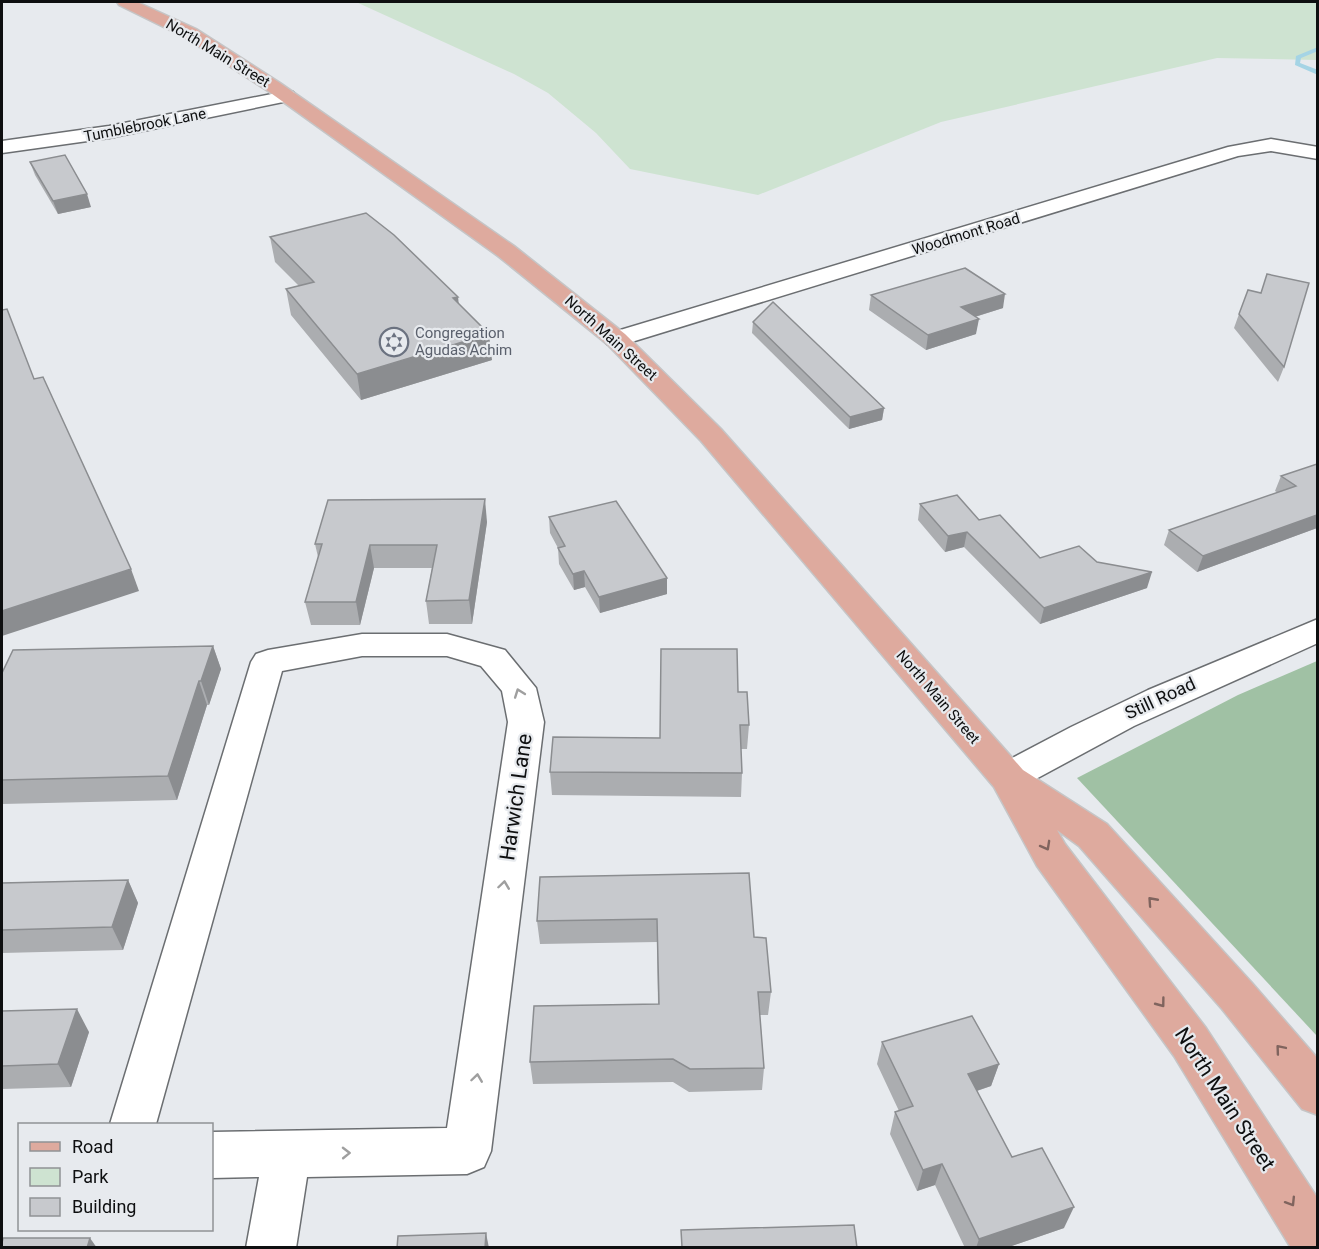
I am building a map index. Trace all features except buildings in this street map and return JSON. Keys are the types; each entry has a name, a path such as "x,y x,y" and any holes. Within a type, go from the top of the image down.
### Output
{"main road":[{"name":"North Main Street","path":"125,2 190,33 287,96 506,251 616,339 711,435 1008,777 1051,855 1190,1042 1317,1245"},
{"name":"North Main Street","path":"1008,777 1093,836 1236,996 1317,1094"}],"street":[{"name":"Tumblebrook Lane","path":"2,147 66,140 142,127 287,96"},
{"name":"Woodmont Road","path":"616,339 1235,151 1271,145 1317,153"},
{"name":"Still Road","path":"1008,777 1070,741 1189,684 1317,630"},
{"name":"Harwich Lane","path":"134,1123 268,662 362,645 447,645 493,658 519,688 526,722 467,1151 213,1155"},
{"path":"271,1248 287,1154"}],"green space":[{"path":"356,2 1317,2 1317,60 1217,58 941,122 758,195 630,169 596,133 548,93 514,74"},
{"path":"1317,661 1317,1036 1077,778 1238,695"}],"waterway":[{"path":"1318,49 1298,57 1297,64 1318,73"}],"place":[{"name":"Congregation Agudas Achim","path":"394,342"}]}
